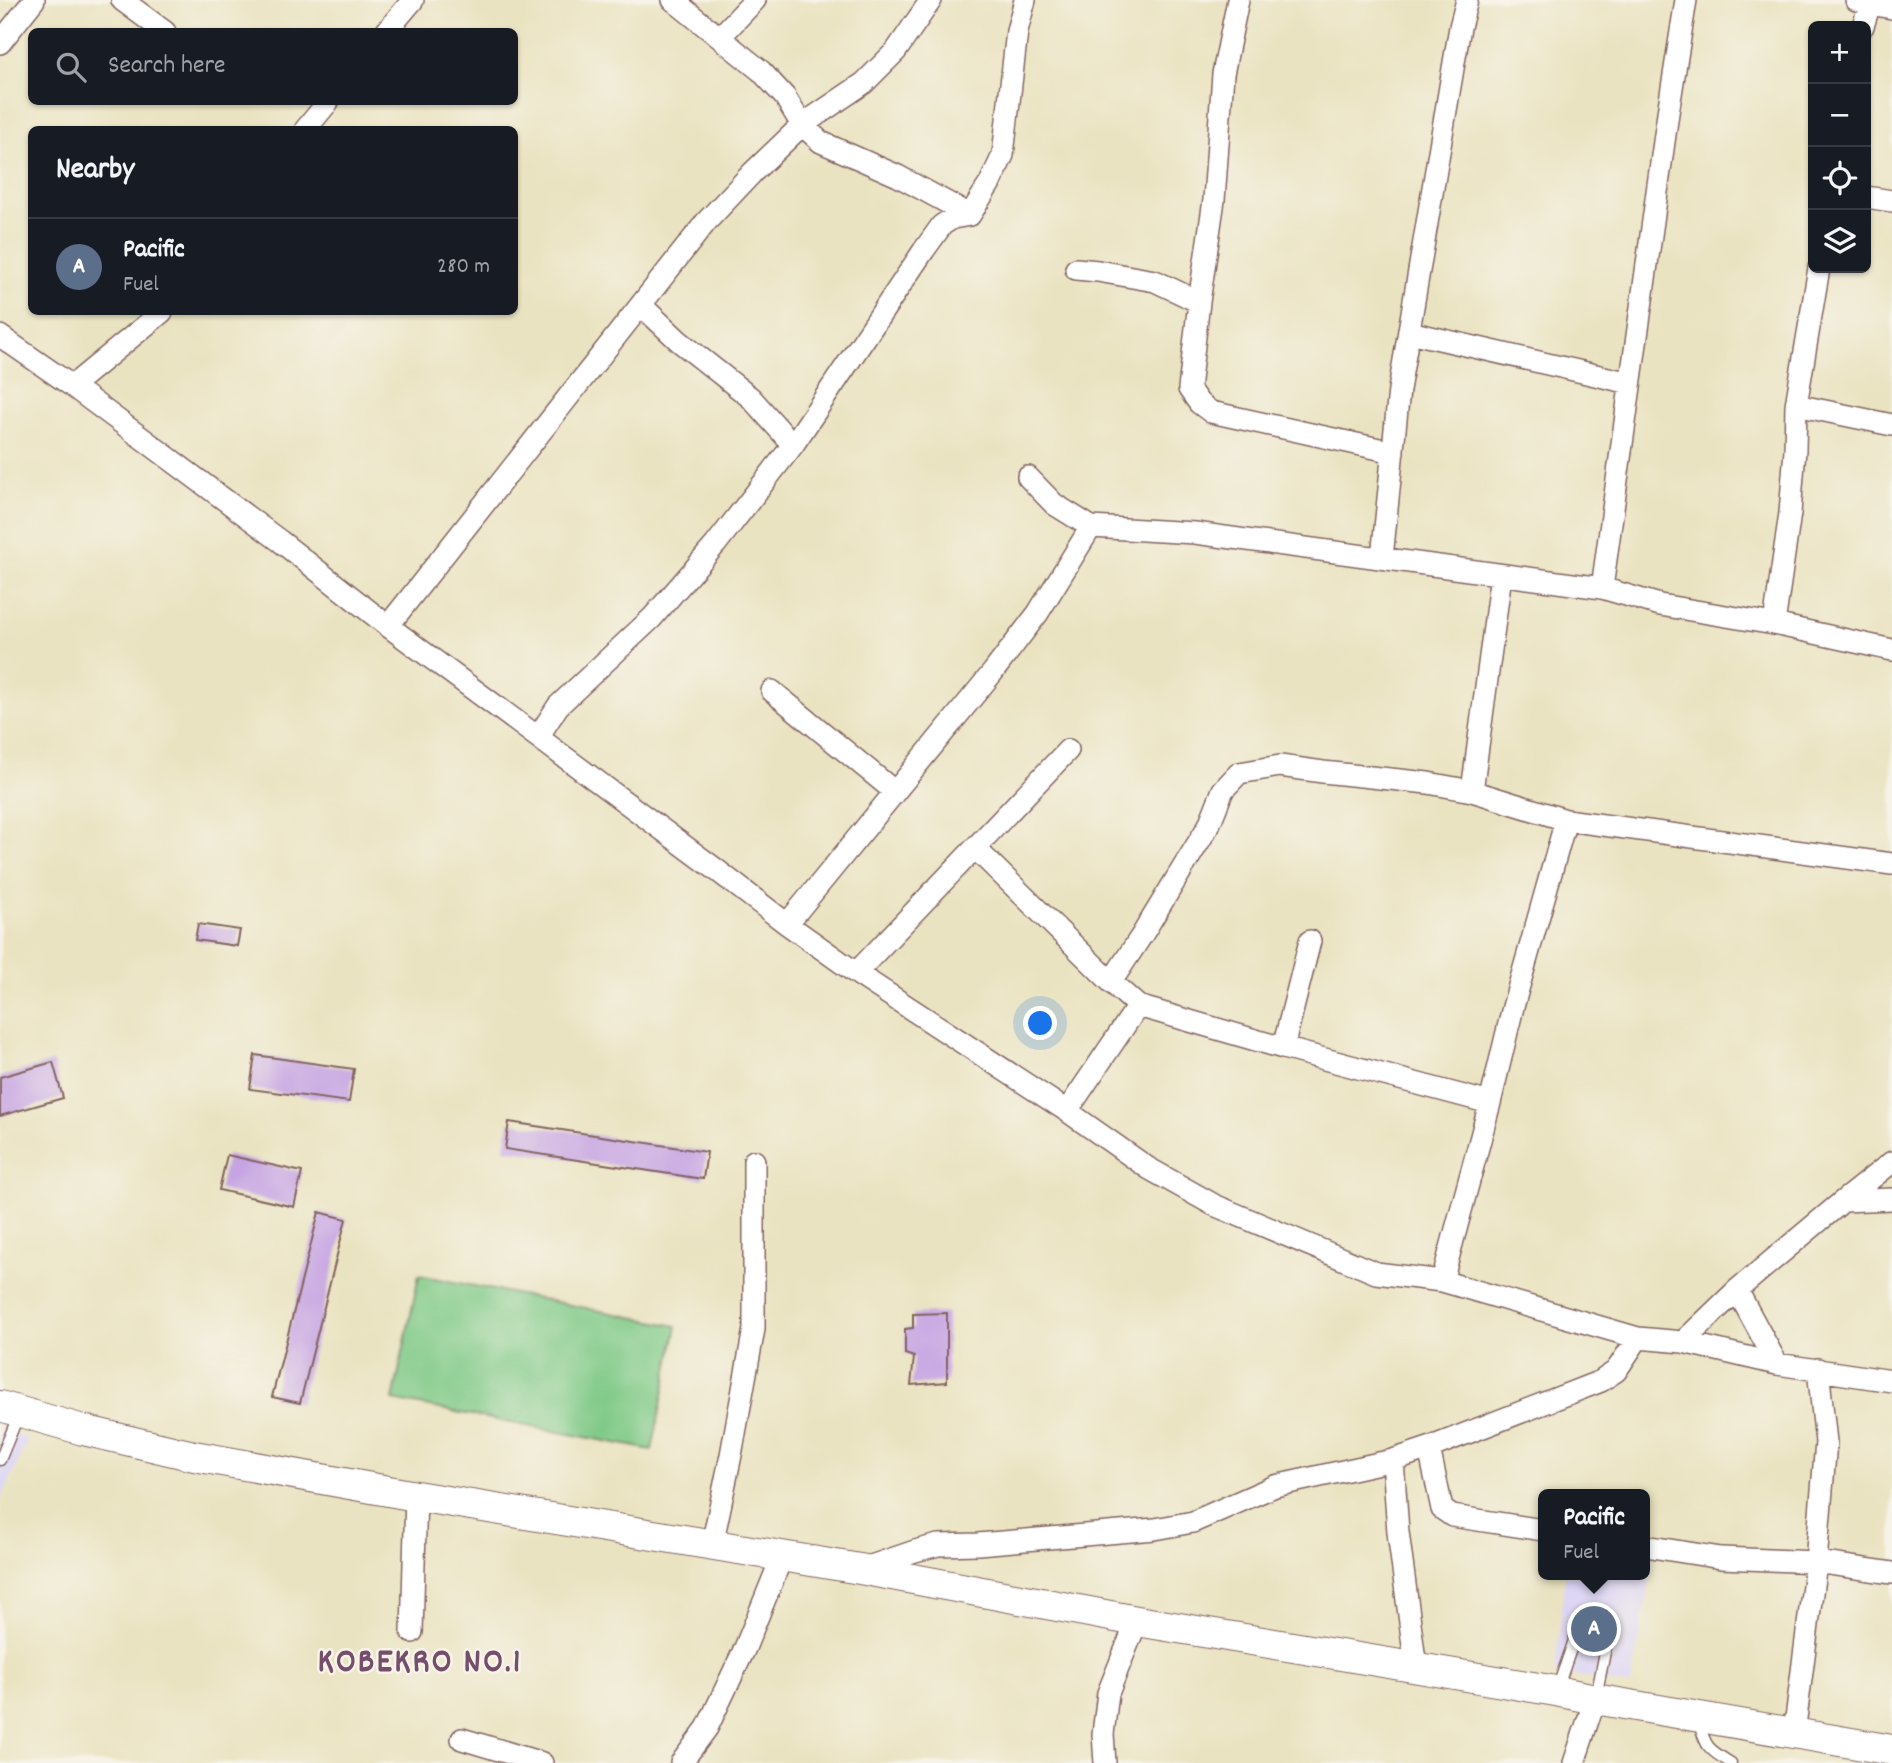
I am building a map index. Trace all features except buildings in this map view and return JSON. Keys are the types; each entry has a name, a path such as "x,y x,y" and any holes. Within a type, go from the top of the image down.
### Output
{"main road":[{"path":"10,1409 83,1430 194,1456 416,1496 860,1569 1137,1621 1556,1691 1892,1751"}],"street":[{"path":"0,43 34,0"},
{"path":"122,0 160,28"},
{"path":"389,28 413,0"},
{"path":"673,0 761,71 785,97 802,125 821,142 898,176 970,215"},
{"path":"720,37 755,0"},
{"path":"388,626 706,222 802,125 864,83 896,51 931,0"},
{"path":"538,737 558,706 660,609 716,544 793,445 943,225 953,218 970,215 990,183 1003,155 1017,31 1025,0"},
{"path":"1238,0 1223,74 1214,200 1189,389 1199,403 1211,412 1392,452"},
{"path":"1381,558 1399,390 1460,27 1467,0"},
{"path":"1602,588 1686,0"},
{"path":"1863,21 1863,2 1892,8"},
{"path":"308,126 326,105"},
{"path":"1871,198 1892,201"},
{"path":"1076,269 1155,281 1199,302"},
{"path":"1774,624 1790,513 1796,405 1818,273"},
{"path":"641,305 679,341 751,398 793,445"},
{"path":"72,386 158,315"},
{"path":"1409,332 1630,383"},
{"path":"0,336 281,541 388,626 787,924 1148,1168 1213,1205 1376,1273 1442,1281 1638,1338 1683,1342 1777,1364 1892,1381"},
{"path":"1796,405 1892,425"},
{"path":"1028,477 1054,504 1091,527 1195,533 1602,588 1660,605 1774,624 1892,650"},
{"path":"787,924 993,672 1038,613 1091,527"},
{"path":"1472,791 1501,575"},
{"path":"772,691 894,791"},
{"path":"856,973 1068,750"},
{"path":"1111,982 1209,825 1223,790 1239,773 1280,765 1472,791 1566,820 1892,864"},
{"path":"1442,1281 1513,1007 1566,820"},
{"path":"975,848 1138,1006 1490,1103"},
{"path":"1283,1048 1310,941"},
{"path":"1067,1111 1138,1006"},
{"path":"712,1545 754,1329 754,1161"},
{"path":"1683,1342 1737,1290 1892,1162"},
{"path":"1843,1201 1892,1199"},
{"path":"1737,1290 1777,1364"},
{"path":"860,1569 938,1545 1154,1529 1193,1522 1275,1486 1393,1460 1601,1381 1616,1371 1638,1338"},
{"path":"1794,1734 1816,1562 1826,1442 1818,1369"},
{"path":"1429,1448 1443,1509 1452,1516 1538,1529"},
{"path":"1393,1460 1398,1532 1416,1668"},
{"path":"412,1632 416,1496"},
{"path":"1650,1547 1721,1558 1816,1562 1892,1573"},
{"path":"681,1763 707,1728 782,1557"},
{"path":"1105,1763 1103,1734 1108,1693 1137,1621"},
{"path":"1574,1763 1595,1699"},
{"path":"462,1739 542,1763"}],"lane":[{"path":"0,1460 10,1409"},
{"path":"1556,1691 1578,1629 1608,1637 1595,1699"},
{"path":"1696,1717 1705,1744 1731,1763"}],"shaded area":[{"path":"0,1429 28,1439 0,1502"},
{"path":"1650,1558 1654,1558 1650,1579"},
{"path":"1564,1580 1650,1580 1630,1686 1555,1672"}],"green space":[{"path":"419,1275 677,1326 652,1450 393,1400"}],"place":[{"name":"Pacific","path":"1594,1629"}],"district":[{"name":"KOBEKRO NO.1","path":"420,1659"}]}
